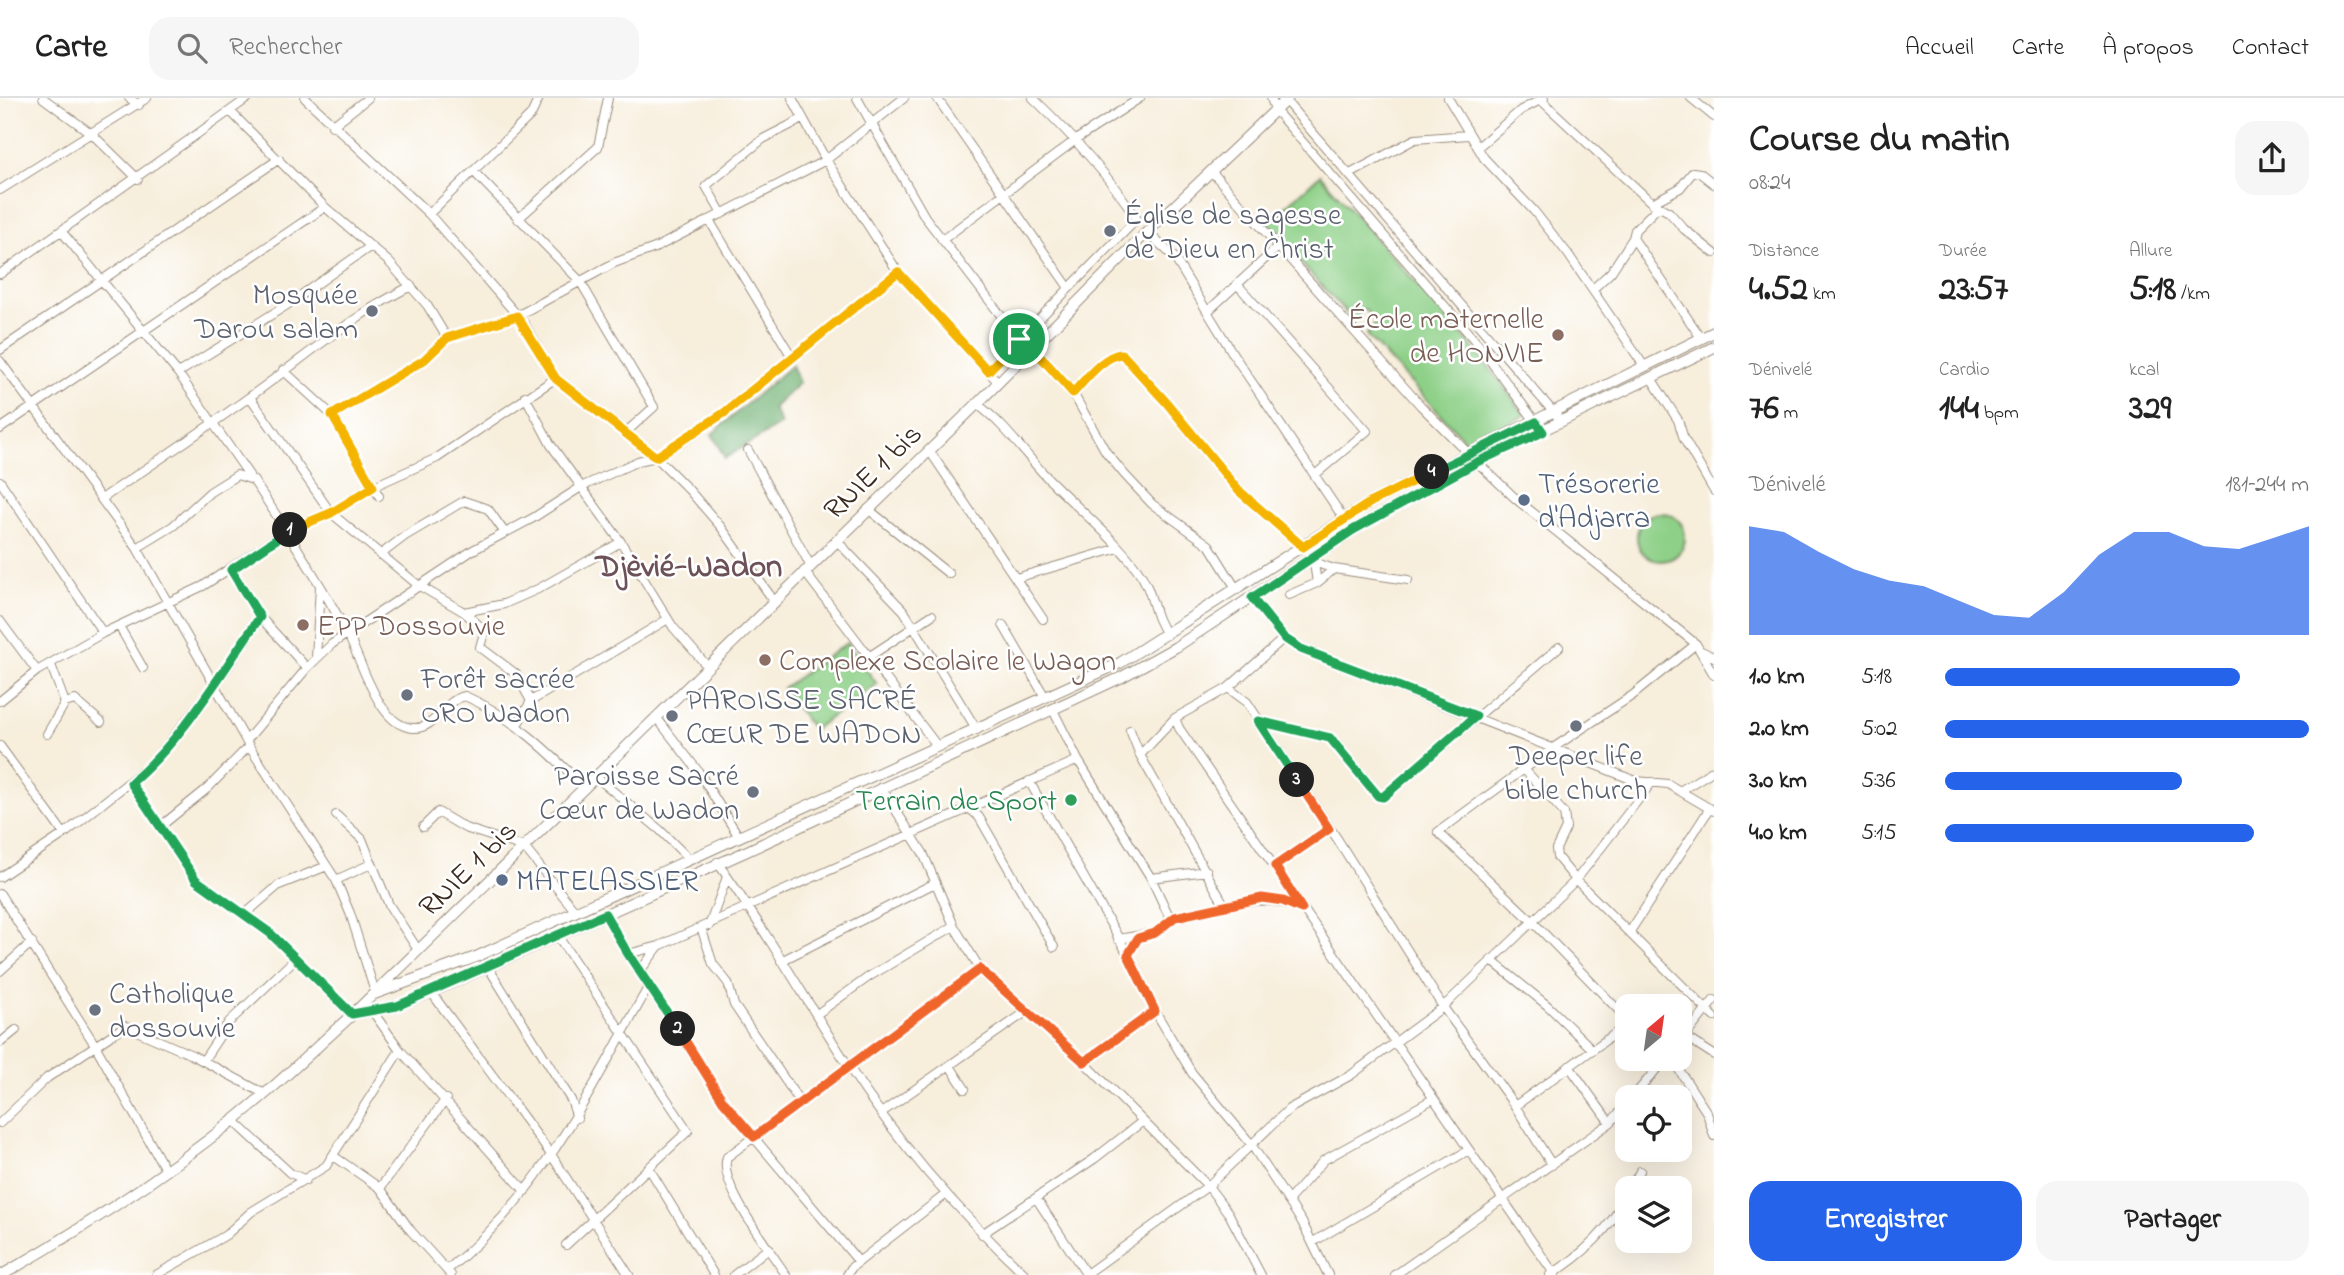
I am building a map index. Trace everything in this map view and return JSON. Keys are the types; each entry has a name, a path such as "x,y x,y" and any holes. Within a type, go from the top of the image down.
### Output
{"main road":[{"name":"RNIE 1 bis","path":"2,1275 71,1234 166,1171 265,1094 374,993 585,788 1285,99"},
{"path":"374,993 477,957 1120,663 1386,494 1714,332"},
{"path":"352,1014 373,1012 431,992 1053,710 1144,665 1311,561 1353,530 1477,462 1651,378 1712,352"}],"street":[{"path":"43,98 92,134 138,179"},
{"path":"130,98 139,105"},
{"path":"0,190 148,98"},
{"path":"0,274 138,179 248,98"},
{"path":"305,98 429,214 517,316 556,379 656,457 721,527 774,601"},
{"path":"332,126 368,98"},
{"path":"429,214 531,115 539,98"},
{"path":"518,219 598,147 608,98"},
{"path":"792,98 826,160 898,272 998,382"},
{"path":"858,98 925,217 942,240 1019,339 1073,393 1106,452 1152,504 1209,545 1223,562 1237,590"},
{"path":"332,415 424,360 447,338 517,316 580,281 722,214 826,160 904,98"},
{"path":"937,98 1069,288"},
{"path":"988,371 1137,219 1111,179 1077,139 1034,98"},
{"path":"942,240 1077,139 1140,98"},
{"path":"1271,98 1275,110 1477,343 1543,432"},
{"path":"1448,98 1464,120 1468,135 1492,168 1534,211 1593,289 1644,366"},
{"path":"1691,98 1714,117"},
{"path":"1285,99 1562,422"},
{"path":"1478,147 1521,110 1543,100 1655,205 1669,212 1684,229 1714,253"},
{"path":"230,111 325,207 371,246 411,286 447,338"},
{"path":"722,214 706,186 755,145 802,119"},
{"path":"1350,174 1415,139 1468,135"},
{"path":"0,350 279,159"},
{"path":"474,172 580,281 654,407 624,434"},
{"path":"1212,172 1469,454"},
{"path":"1593,289 1611,272 1635,230 1655,205 1679,188 1693,172 1700,173 1714,184"},
{"path":"0,429 325,207"},
{"path":"709,220 792,358"},
{"path":"62,232 143,329 214,422 287,531 320,586 347,633 376,697 393,721 412,728 421,728 436,718 451,700 465,696 517,725 585,788"},
{"path":"1147,232 1174,257 1235,357 1344,519"},
{"path":"1633,237 1701,338"},
{"path":"178,373 287,305 371,246"},
{"path":"1208,311 1278,247"},
{"path":"160,826 208,788 248,743 307,668 347,633 418,585 581,487 638,461 656,457 724,413 898,272"},
{"path":"1237,285 1367,431 1316,474"},
{"path":"103,498 250,397 373,305 411,286"},
{"path":"1477,343 1488,333"},
{"path":"1073,393 1110,358 1122,354 1166,402 1238,490 1303,547"},
{"path":"0,362 103,498 137,548 213,685 336,880 350,913 374,993"},
{"path":"283,370 332,415 379,496"},
{"path":"1651,378 1678,420 1684,439 1714,491"},
{"path":"0,701 37,671 103,633 231,570 287,531 331,513 373,487 437,458 487,426 525,396 556,379"},
{"path":"525,396 551,445 621,542 668,619 708,667"},
{"path":"250,397 331,513 418,585 476,622 483,629 480,647 516,674 531,701"},
{"path":"977,404 1005,426 1042,472 1119,548 1153,594 1158,623 1167,635"},
{"path":"748,450 807,568 938,747"},
{"path":"929,450 1043,619"},
{"path":"1477,462 1516,499 1714,657"},
{"path":"137,548 173,526 210,492 237,475 253,480"},
{"path":"0,481 103,633"},
{"path":"380,555 405,536 464,501 488,509 505,533"},
{"path":"868,509 949,574"},
{"path":"836,540 904,611 977,730"},
{"path":"464,612 504,604 538,589 621,542"},
{"path":"1016,578 1119,548"},
{"path":"1311,561 1335,569 1408,580"},
{"path":"1311,561 1317,583"},
{"path":"1289,595 1317,583 1335,569"},
{"path":"231,570 260,617 307,668"},
{"path":"316,658 320,586"},
{"path":"1252,598 1284,638 1301,649 1636,781 1668,784 1712,810 1629,933"},
{"path":"476,622 486,607"},
{"path":"870,656 932,615"},
{"path":"0,877 65,834 95,807 131,783 165,750 228,667 260,617"},
{"path":"517,725 531,701 668,619"},
{"path":"0,621 37,671"},
{"path":"1003,625 1045,697"},
{"path":"119,626 144,668"},
{"path":"1140,755 1172,722 1228,688 1284,638"},
{"path":"1258,721 1330,738 1378,796 1383,797 1559,647"},
{"path":"1699,647 1714,675"},
{"path":"1615,1008 1532,921 1438,832 1699,647"},
{"path":"51,665 65,703"},
{"path":"1228,688 1247,702 1443,1007 1515,1106 1552,1165"},
{"path":"47,734 65,703 75,700 101,722"},
{"path":"1053,710 1078,760 1151,878 1168,914 1175,917"},
{"path":"656,717 698,771 739,837"},
{"path":"1172,722 1179,728 1275,866 1553,1274 1615,1219"},
{"path":"1130,730 1140,755 1225,906"},
{"path":"0,746 65,834"},
{"path":"628,954 659,946 1078,760"},
{"path":"1524,769 1564,813 1566,828 1556,849 1557,857 1576,880 1711,1014"},
{"path":"1680,791 1714,770"},
{"path":"596,777 660,830 689,859"},
{"path":"1029,781 1192,1073 1251,1144 1313,1242 1328,1275"},
{"path":"1036,1198 1086,1275 1208,1186 1289,1109 1351,1075 1443,1007 1576,880 1652,782"},
{"path":"131,783 196,880 296,958 352,1014"},
{"path":"881,787 923,853 954,926 980,969 1084,1062 1208,1186 1229,1214 1261,1275"},
{"path":"979,817 980,803"},
{"path":"969,808 979,817 1054,947"},
{"path":"423,827 438,812 465,828 524,847 576,912"},
{"path":"336,815 357,832 389,905 418,950"},
{"path":"1275,866 1329,829"},
{"path":"717,863 817,1014 847,1065 881,1113 945,1195 1026,1275"},
{"path":"336,880 371,864"},
{"path":"244,915 279,885 327,866"},
{"path":"1151,878 1207,871"},
{"path":"727,877 705,926 713,964 728,983 734,1005 800,1102"},
{"path":"781,961 935,883"},
{"path":"0,894 95,1045 166,1171"},
{"path":"1118,939 1138,938 1155,933 1175,917 1262,898 1283,901 1302,909"},
{"path":"605,914 723,1101 859,1262"},
{"path":"817,1014 870,976 954,926"},
{"path":"557,935 688,1131 650,1170 566,1245"},
{"path":"1128,955 1138,938"},
{"path":"0,971 32,942"},
{"path":"640,971 659,946"},
{"path":"204,1061 229,1022 296,958"},
{"path":"1491,960 1548,1006 1593,1050"},
{"path":"488,967 571,1100 577,1118"},
{"path":"786,1275 730,1187 724,1169 727,1157 847,1065 980,969"},
{"path":"335,1157 380,1188 411,1231 449,1272 485,1238 552,1156 587,1102 649,986"},
{"path":"431,992 552,1156 596,1219 629,1275"},
{"path":"1692,1032 1711,1014 1714,1000"},
{"path":"1084,1062 1155,1011"},
{"path":"373,1012 400,1050 525,1191"},
{"path":"881,1113 1026,1012"},
{"path":"0,1123 47,1078 128,1026 204,1061 265,1094"},
{"path":"0,1043 16,1030"},
{"path":"1515,1106 1615,1032"},
{"path":"1692,1044 1714,1055"},
{"path":"163,1274 226,1235 251,1212 306,1180 335,1157 400,1050"},
{"path":"950,1066 965,1089"},
{"path":"1569,1066 1610,1123"},
{"path":"1643,1085 1655,1071"},
{"path":"1680,1071 1707,1113 1714,1136"},
{"path":"380,1188 446,1099"},
{"path":"1288,1201 1324,1160 1433,1099"},
{"path":"571,1100 587,1102"},
{"path":"1395,1275 1615,1117"},
{"path":"233,1120 290,1173 306,1180"},
{"path":"982,1234 1143,1121"},
{"path":"1313,1242 1468,1151"},
{"path":"650,1170 714,1275"},
{"path":"1637,1176 1640,1171"},
{"path":"290,1173 290,1190"},
{"path":"847,1275 859,1262 945,1195"},
{"path":"734,1275 769,1248"}],"green space":[{"path":"1320,175 1478,353 1525,415 1470,446 1366,335 1377,322 1364,309 1352,319 1266,225"},
{"path":"792,365 799,383 773,408 781,424 725,458 712,434"},
{"path":"1661,513 1678,520 1685,537 1678,554 1661,561 1644,554 1637,537 1644,520"},
{"path":"847,643 877,684 813,730 783,688"}],"place":[{"name":"Église de sagesse de Dieu en Christ","path":"1110,231"},
{"name":"Mosquée Darou salam","path":"372,311"},
{"name":"École maternelle de HONVIE","path":"1558,335"},
{"name":"Trésorerie d'Adjarra","path":"1524,500"},
{"name":"EPP Dossouvie","path":"303,625"},
{"name":"Complexe Scolaire le Wagon","path":"765,660"},
{"name":"Forêt sacrée ORO Wadon","path":"407,695"},
{"name":"PAROISSE SACRÉ CŒUR DE WADON","path":"672,716"},
{"name":"Deeper life bible church","path":"1576,726"},
{"name":"Paroisse Sacré Cœur de Wadon","path":"753,792"},
{"name":"Terrain de Sport","path":"1071,800"},
{"name":"MATELASSIER","path":"502,880"},
{"name":"Catholique dossouvie","path":"95,1010"}],"district":[{"name":"Djèvié-Wadon","path":"689,564"}],"route":[{"path":"898,272 988,371 1019,339 1029,352 1033,348 1073,393 1104,363 1116,354 1122,354 1166,402 1238,490 1303,547 1371,502 1536,422 1543,432 1477,462 1353,530 1252,598 1284,638 1301,649 1476,716 1383,797 1378,796 1346,759 1337,743 1330,738 1258,721 1329,829 1275,866 1302,909 1283,901 1262,898 1175,917 1164,928 1138,938 1128,955 1155,1011 1084,1062 980,969 878,1046 847,1065 754,1137 723,1101 622,945 605,914 397,1006 352,1014 270,933 189,873 131,783 165,750 228,667 260,617 231,570 287,531 331,513 373,487 332,415 424,360 447,338 517,316 531,334 556,379 656,457 724,413 898,272"}]}
